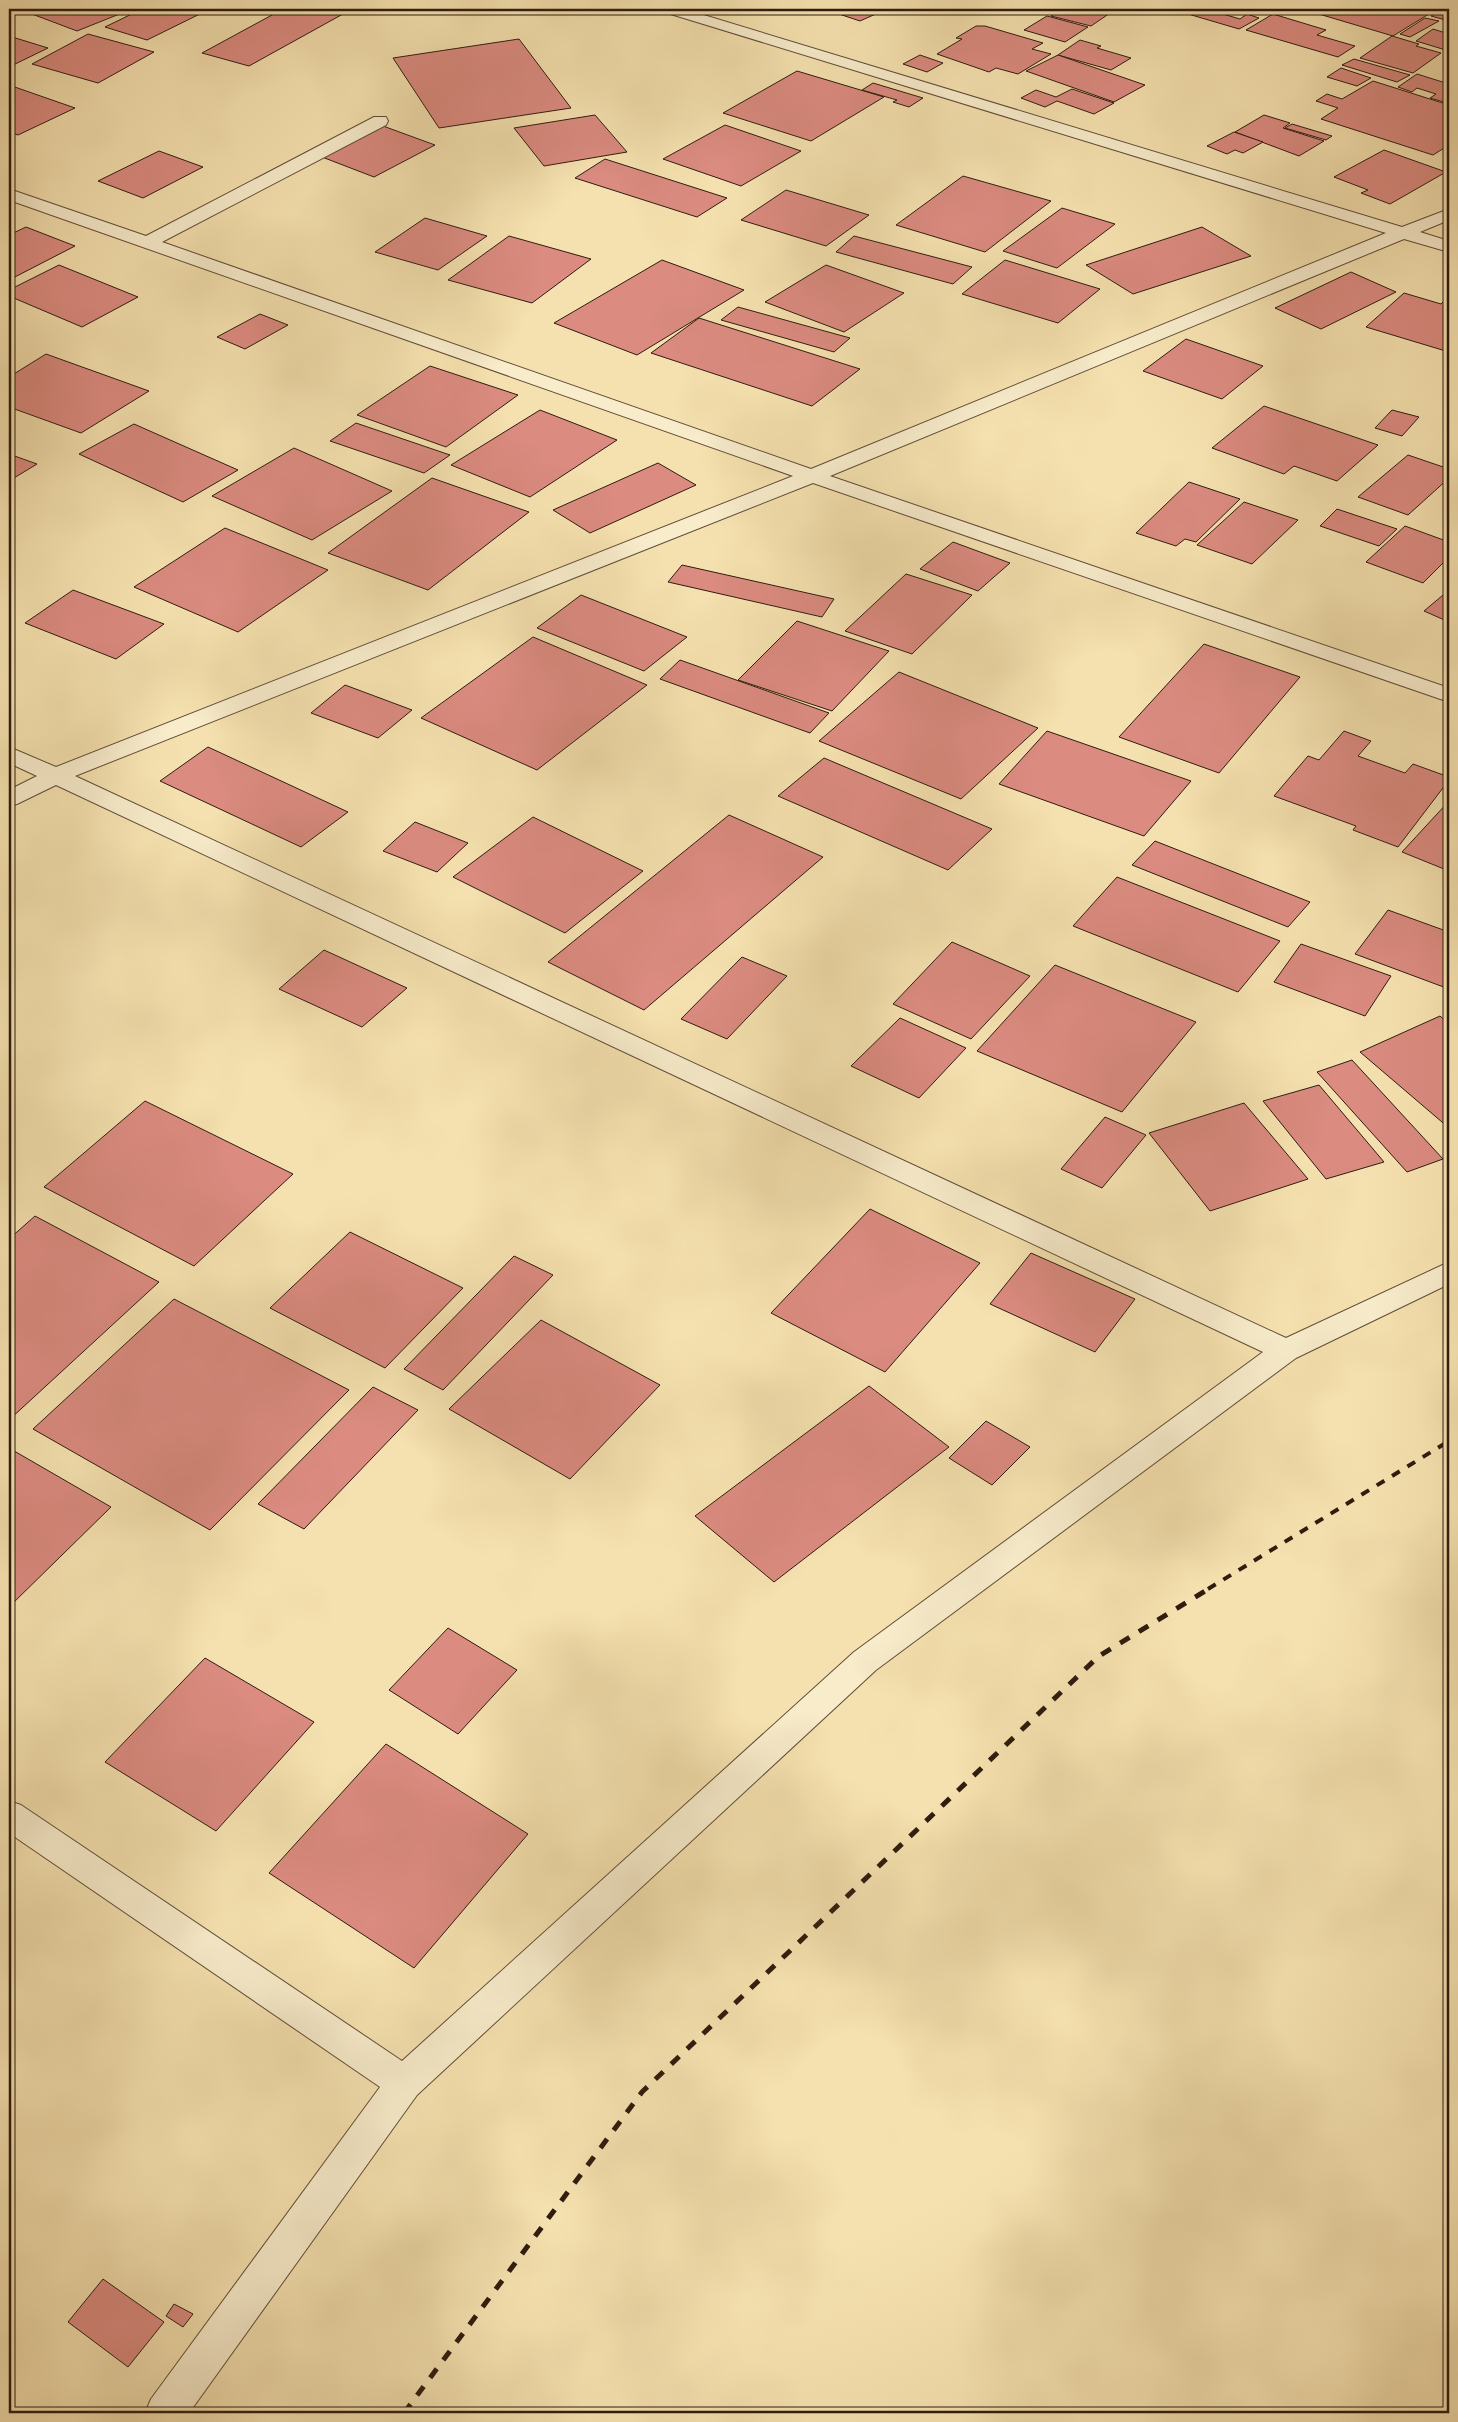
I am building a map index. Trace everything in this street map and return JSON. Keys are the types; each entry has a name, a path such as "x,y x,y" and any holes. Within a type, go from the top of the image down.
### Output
{"street":[{"path":"669,9 1449,248"},
{"path":"146,243 380,121"},
{"path":"9,194 812,476 1449,695"},
{"path":"9,799 57,776 812,476 1449,214"},
{"path":"9,754 1286,1350"},
{"path":"165,2413 404,2083 865,1661 1286,1350 1449,1272"},
{"path":"9,1815 404,2083"}],"building":[{"path":"29,9 132,9 77,31 24,11"},
{"path":"142,9 210,9 147,40 105,27"},
{"path":"283,9 352,9 249,66 202,53"},
{"path":"824,9 887,9 860,21"},
{"path":"1061,9 1116,9 1091,26 1051,16"},
{"path":"1183,9 1206,9 1240,19 1247,14 1259,18 1239,29 1178,11"},
{"path":"1253,9 1279,9 1269,14"},
{"path":"1302,9 1437,9 1393,36"},
{"path":"1442,9 1449,9 1449,21 1431,16"},
{"path":"1273,14 1326,30 1317,35 1355,46 1338,57 1246,30"},
{"path":"1047,16 1088,27 1065,42 1024,30"},
{"path":"1425,18 1439,21 1410,37 1400,34"},
{"path":"976,26 985,26 1043,43 1032,49 1051,54 1018,74 996,68 989,72 937,54 962,39 956,38"},
{"path":"1433,29 1449,34 1449,51 1416,41"},
{"path":"88,34 154,52 98,83 32,64"},
{"path":"9,36 48,48 9,67"},
{"path":"1392,36 1419,44 1416,46 1441,53 1413,73 1360,58"},
{"path":"519,39 571,108 439,128 393,58"},
{"path":"1080,40 1101,46 1097,48 1131,58 1111,70 1058,55"},
{"path":"920,55 943,63 927,72 903,64"},
{"path":"1058,55 1145,85 1114,102 1026,71"},
{"path":"1354,59 1410,75 1397,82 1342,65"},
{"path":"1341,68 1371,78 1357,86 1327,77"},
{"path":"797,71 884,97 811,141 723,113"},
{"path":"1417,74 1449,84 1449,99 1444,102 1430,98 1436,94 1417,88 1412,92 1398,87"},
{"path":"1373,81 1449,105 1449,145 1433,155 1321,119 1338,108 1316,101 1327,94 1342,99"},
{"path":"873,83 923,98 909,107 893,102 897,100 862,90"},
{"path":"9,85 75,108 18,135 9,132"},
{"path":"1072,89 1114,103 1094,114 1057,101 1045,107 1021,98 1036,90 1056,97"},
{"path":"595,115 627,152 544,166 514,128"},
{"path":"1264,115 1290,123 1283,128 1324,141 1299,156 1235,132"},
{"path":"1292,124 1332,136 1326,140 1285,128"},
{"path":"725,125 801,151 741,186 663,159"},
{"path":"383,126 435,145 374,177 322,157"},
{"path":"1234,132 1263,142 1243,153 1235,150 1227,154 1207,146"},
{"path":"1384,150 1446,172 1390,204 1361,193 1368,190 1334,177"},
{"path":"159,151 203,167 143,198 98,181"},
{"path":"605,159 727,198 697,217 575,178"},
{"path":"963,176 1051,201 985,252 896,225"},
{"path":"786,190 869,215 826,246 741,220"},
{"path":"1062,208 1115,224 1057,268 1003,251"},
{"path":"425,218 487,236 438,270 375,252"},
{"path":"26,227 75,246 9,280 9,235"},
{"path":"1202,227 1251,256 1133,294 1086,265"},
{"path":"509,236 591,259 532,303 448,280"},
{"path":"854,236 972,267 953,284 836,252"},
{"path":"662,260 744,290 637,355 554,323"},
{"path":"1005,260 1100,289 1058,323 962,294"},
{"path":"59,265 138,297 82,327 9,296 9,290"},
{"path":"826,265 904,293 844,332 765,302"},
{"path":"1351,272 1396,292 1321,329 1275,308"},
{"path":"1404,293 1441,304 1449,296 1449,352 1366,327"},
{"path":"738,307 850,338 834,352 721,320"},
{"path":"260,314 288,325 245,349 217,337"},
{"path":"699,318 860,369 812,406 651,353"},
{"path":"1186,339 1263,366 1222,399 1143,371"},
{"path":"46,354 149,391 81,433 9,407 9,377"},
{"path":"430,366 518,395 446,447 357,415"},
{"path":"1264,406 1378,445 1337,481 1294,466 1284,474 1212,448"},
{"path":"540,410 617,440 530,497 451,465"},
{"path":"1392,410 1419,417 1402,436 1375,428"},
{"path":"356,423 450,455 424,473 330,441"},
{"path":"134,424 238,470 183,502 79,454"},
{"path":"294,448 392,491 312,540 212,496"},
{"path":"9,454 37,464 9,481"},
{"path":"1408,455 1449,469 1449,478 1408,515 1358,497"},
{"path":"658,463 696,485 590,533 553,510"},
{"path":"432,478 529,512 428,590 328,553"},
{"path":"1189,482 1240,499 1196,542 1185,539 1176,546 1136,533"},
{"path":"1244,502 1298,520 1252,564 1197,545"},
{"path":"1337,509 1397,529 1379,546 1320,526"},
{"path":"1405,526 1449,542 1449,557 1423,583 1366,562"},
{"path":"225,528 328,570 238,632 134,587"},
{"path":"953,542 1010,563 978,591 920,569"},
{"path":"682,565 834,599 822,617 668,582"},
{"path":"906,574 972,595 912,654 845,631"},
{"path":"73,590 164,624 116,659 25,623"},
{"path":"1449,590 1449,622 1424,611"},
{"path":"581,595 687,637 644,671 537,628"},
{"path":"797,621 889,651 832,711 738,680"},
{"path":"533,637 647,685 537,770 421,718"},
{"path":"1204,644 1300,677 1219,773 1119,737"},
{"path":"680,660 829,713 810,733 660,679"},
{"path":"899,672 1038,728 961,799 819,741"},
{"path":"345,685 412,710 378,738 311,713"},
{"path":"1047,731 1191,781 1144,836 999,784"},
{"path":"1344,731 1371,741 1358,756 1405,773 1413,764 1449,777 1449,780 1398,847 1353,830 1356,826 1274,796 1308,756 1319,760"},
{"path":"208,747 348,812 301,847 160,781"},
{"path":"824,758 992,829 948,870 778,796"},
{"path":"1449,801 1449,871 1402,852"},
{"path":"729,815 823,857 644,1010 548,962"},
{"path":"533,817 643,871 565,933 453,877"},
{"path":"415,822 468,843 437,872 383,851"},
{"path":"1155,841 1310,902 1288,927 1132,865"},
{"path":"1117,877 1280,941 1238,992 1073,926"},
{"path":"1388,910 1449,932 1449,989 1355,954"},
{"path":"952,942 1030,976 971,1039 893,1004"},
{"path":"1301,944 1391,976 1365,1016 1274,982"},
{"path":"324,950 407,988 362,1027 279,989"},
{"path":"742,957 787,976 727,1039 681,1019"},
{"path":"1055,965 1196,1022 1122,1112 977,1051"},
{"path":"1440,1016 1449,1024 1449,1128 1360,1052"},
{"path":"900,1018 966,1048 919,1098 851,1066"},
{"path":"1352,1060 1443,1159 1407,1172 1317,1072"},
{"path":"1319,1085 1384,1162 1326,1179 1263,1101"},
{"path":"145,1101 293,1174 194,1266 44,1187"},
{"path":"1244,1103 1308,1179 1210,1211 1149,1133"},
{"path":"1105,1117 1146,1135 1102,1188 1061,1169"},
{"path":"870,1209 980,1263 885,1372 771,1313"},
{"path":"35,1216 159,1282 9,1420 9,1239"},
{"path":"350,1232 463,1288 385,1368 270,1308"},
{"path":"1031,1253 1135,1299 1095,1352 990,1304"},
{"path":"514,1256 553,1275 443,1390 404,1369"},
{"path":"174,1299 349,1390 210,1530 33,1429"},
{"path":"541,1320 660,1385 570,1479 449,1409"},
{"path":"869,1386 949,1447 774,1582 695,1516"},
{"path":"373,1387 418,1410 304,1529 258,1504"},
{"path":"986,1421 1030,1447 992,1485 949,1458"},
{"path":"9,1448 111,1507 9,1607"},
{"path":"448,1628 517,1670 458,1734 389,1690"},
{"path":"205,1658 314,1722 216,1831 105,1762"},
{"path":"386,1744 528,1834 414,1968 269,1873"},
{"path":"103,2279 164,2322 128,2367 68,2322"},
{"path":"174,2304 193,2314 183,2327 166,2316"}],"railway":[{"path":"1208,1589 1449,1441"},
{"path":"404,2413 642,2092 1099,1656 1210,1588"}]}
